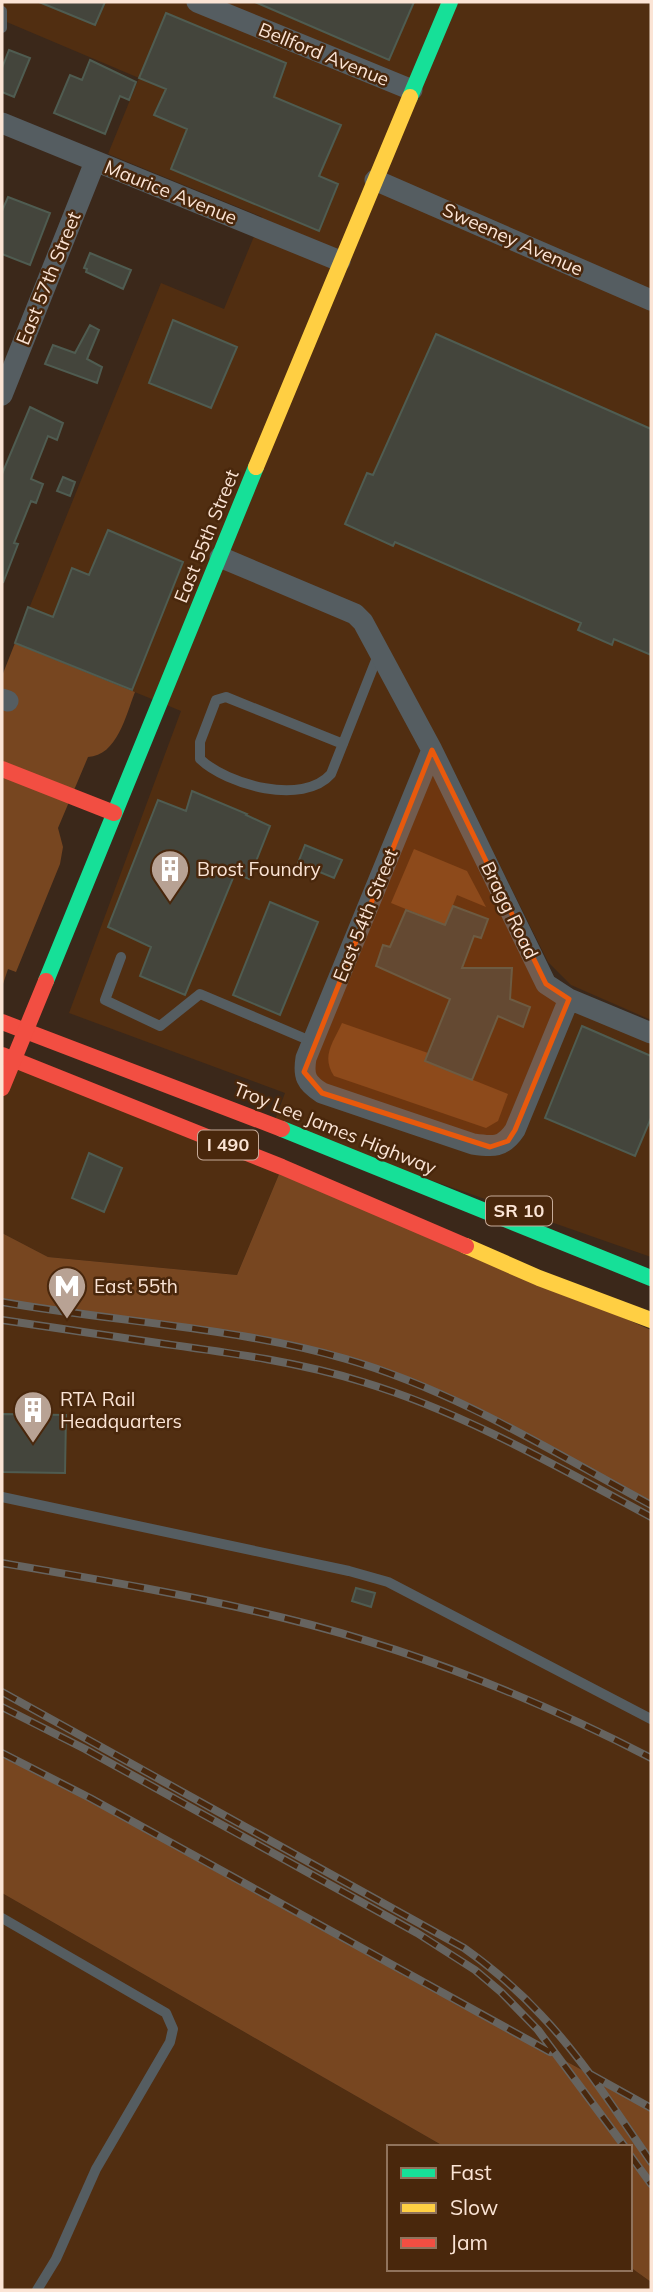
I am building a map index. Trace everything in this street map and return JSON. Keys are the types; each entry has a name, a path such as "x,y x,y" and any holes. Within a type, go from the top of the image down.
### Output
{"main road":[{"name":"East 55th Street","path":"2,1087 340,261 450,2"},
{"path":"2,769 114,813"},
{"name":"Troy Lee James Highway","path":"2,1022 385,1169 651,1278"},
{"name":"I 490","path":"2,1055 282,1167 539,1278 651,1320"},
{"name":"SR 10","path":"385,1169 561,1224"},
{"path":"539,1278 651,1330"}],"street":[{"name":"Bellford Avenue","path":"197,2 412,90"},
{"name":"Maurice Avenue","path":"2,123 340,261"},
{"name":"East 57th Street","path":"2,395 95,162"},
{"name":"Sweeney Avenue","path":"375,180 651,300"},
{"name":"Bragg Road","path":"220,557 355,614 363,622 432,750 545,984 569,999 651,1033"},
{"name":"East 54th Street","path":"432,750 306,1058 303,1072 306,1081 321,1093 473,1144 490,1147 508,1141 515,1130 569,999"}],"lane":[{"path":"2,11 2,28"},
{"path":"343,744 226,697 216,700 200,742 200,759 210,769 260,789 301,790 322,784 331,774 343,744 379,652"},
{"path":"121,957 105,1000 160,1026 200,993 313,1042"},
{"path":"2,1497 336,1568 388,1583 651,1719"},
{"path":"2,1918 166,2013 173,2029 170,2042 96,2169 56,2259 37,2290"}],"highlighted area":[{"path":"432,750 546,984 569,999 515,1130 508,1141 490,1147 322,1093 304,1072"}],"shaded area":[{"path":"2,2 651,2 651,1020 571,985 548,962 432,729 546,984 651,1033 651,1257 273,1125 285,1093 69,1013 181,711 15,643 161,283 224,309 262,217 108,154 139,78 2,20"},
{"path":"15,643 135,692 113,742 98,755 88,757 58,828 63,847 60,864 16,972 8,969 2,987 2,676"},
{"path":"414,849 467,871 486,907 457,895 445,925 391,903"},
{"path":"342,1023 428,1053 426,1061 508,1094 498,1121 486,1128 334,1076 328,1056"},
{"path":"12,1059 282,1167 237,1275 48,1257 2,1233 2,1086"},
{"path":"282,1167 651,1330 651,1505 451,1399 357,1362 309,1349 259,1340 2,1302 2,1233 48,1257 237,1275"},
{"path":"2,1302 246,1338 345,1359 381,1370 489,1418 651,1505 651,2108 90,1798 2,1753"},
{"path":"2,1753 651,2108 651,2282 632,2268 632,2145 442,2145 2,1893"},
{"path":"2,1893 442,2145 387,2145 387,2271 632,2271 632,2268 651,2282 651,2290 2,2290"}],"building":[{"path":"39,2 105,2 95,25"},
{"path":"255,2 414,2 389,60"},
{"path":"166,13 286,63 274,97 341,125 319,176 338,184 319,231 171,169 187,129 154,115 166,89 139,78"},
{"path":"9,50 30,58 14,97 2,92 2,68"},
{"path":"90,60 136,82 129,100 120,96 105,134 54,113 70,75 82,80"},
{"path":"8,197 50,213 30,265 2,254 2,211"},
{"path":"90,253 131,270 123,289 86,272 87,269 84,268"},
{"path":"173,320 237,347 211,408 149,383"},
{"path":"90,325 99,330 87,359 102,367 97,383 45,364 53,345 75,353"},
{"path":"436,334 651,429 651,655 614,639 612,645 578,630 581,623 395,542 393,546 345,524 367,473 373,475"},
{"path":"30,407 63,423 57,440 48,436 31,479 43,484 36,503 31,501 14,543 18,544 3,583 2,474"},
{"path":"63,477 75,482 70,496 57,491"},
{"path":"108,530 183,562 132,690 15,643 28,607 53,617 72,568 89,575"},
{"name":"Brost Foundry","path":"192,791 270,826 249,879 235,873 185,995 140,976 151,947 108,927 158,800 186,811"},
{"path":"305,845 342,860 334,878 298,863"},
{"path":"270,902 318,922 280,1015 233,995"},
{"path":"453,906 488,919 481,938 474,936 462,968 512,968 510,999 530,1007 523,1027 498,1016 472,1080 425,1061 450,999 376,966 383,945 390,947 406,910 445,925"},
{"path":"582,1026 651,1056 651,1118 635,1156 545,1118"},
{"path":"89,1153 122,1168 104,1212 72,1198"},
{"name":"RTA Rail Headquarters","path":"2,1414 66,1415 65,1473 2,1472"},
{"path":"356,1588 375,1593 371,1607 352,1601"}],"railway":[{"path":"2,1302 261,1339 346,1359 425,1387 464,1405 651,1505"},
{"path":"2,1320 265,1359 363,1382 474,1425 546,1460 651,1517"},
{"path":"2,1563 214,1602 331,1630 472,1677 563,1715 651,1758"},
{"path":"2,1692 464,1948 514,1988 556,2032 599,2087 651,2162"},
{"path":"2,1707 85,1749 417,1933 475,1970 538,2030 624,2145"},
{"path":"2,1753 90,1798 550,2052"},
{"path":"590,2074 651,2108"},
{"path":"632,2158 651,2184"}],"traffic: fast":[{"path":"410,97 450,2"},
{"path":"46,981 256,467"},
{"path":"282,1129 651,1278"}],"traffic: slow":[{"path":"256,467 410,97"},
{"path":"466,1246 539,1278 651,1320"}],"traffic: jam":[{"path":"2,769 114,813"},
{"path":"2,1088 46,981"},
{"path":"2,1022 282,1129"},
{"path":"2,1055 282,1167 466,1246"}],"place":[{"name":"Brost Foundry","path":"170,903"},
{"name":"East 55th","path":"67,1320"},
{"name":"RTA Rail Headquarters","path":"33,1444"}]}
